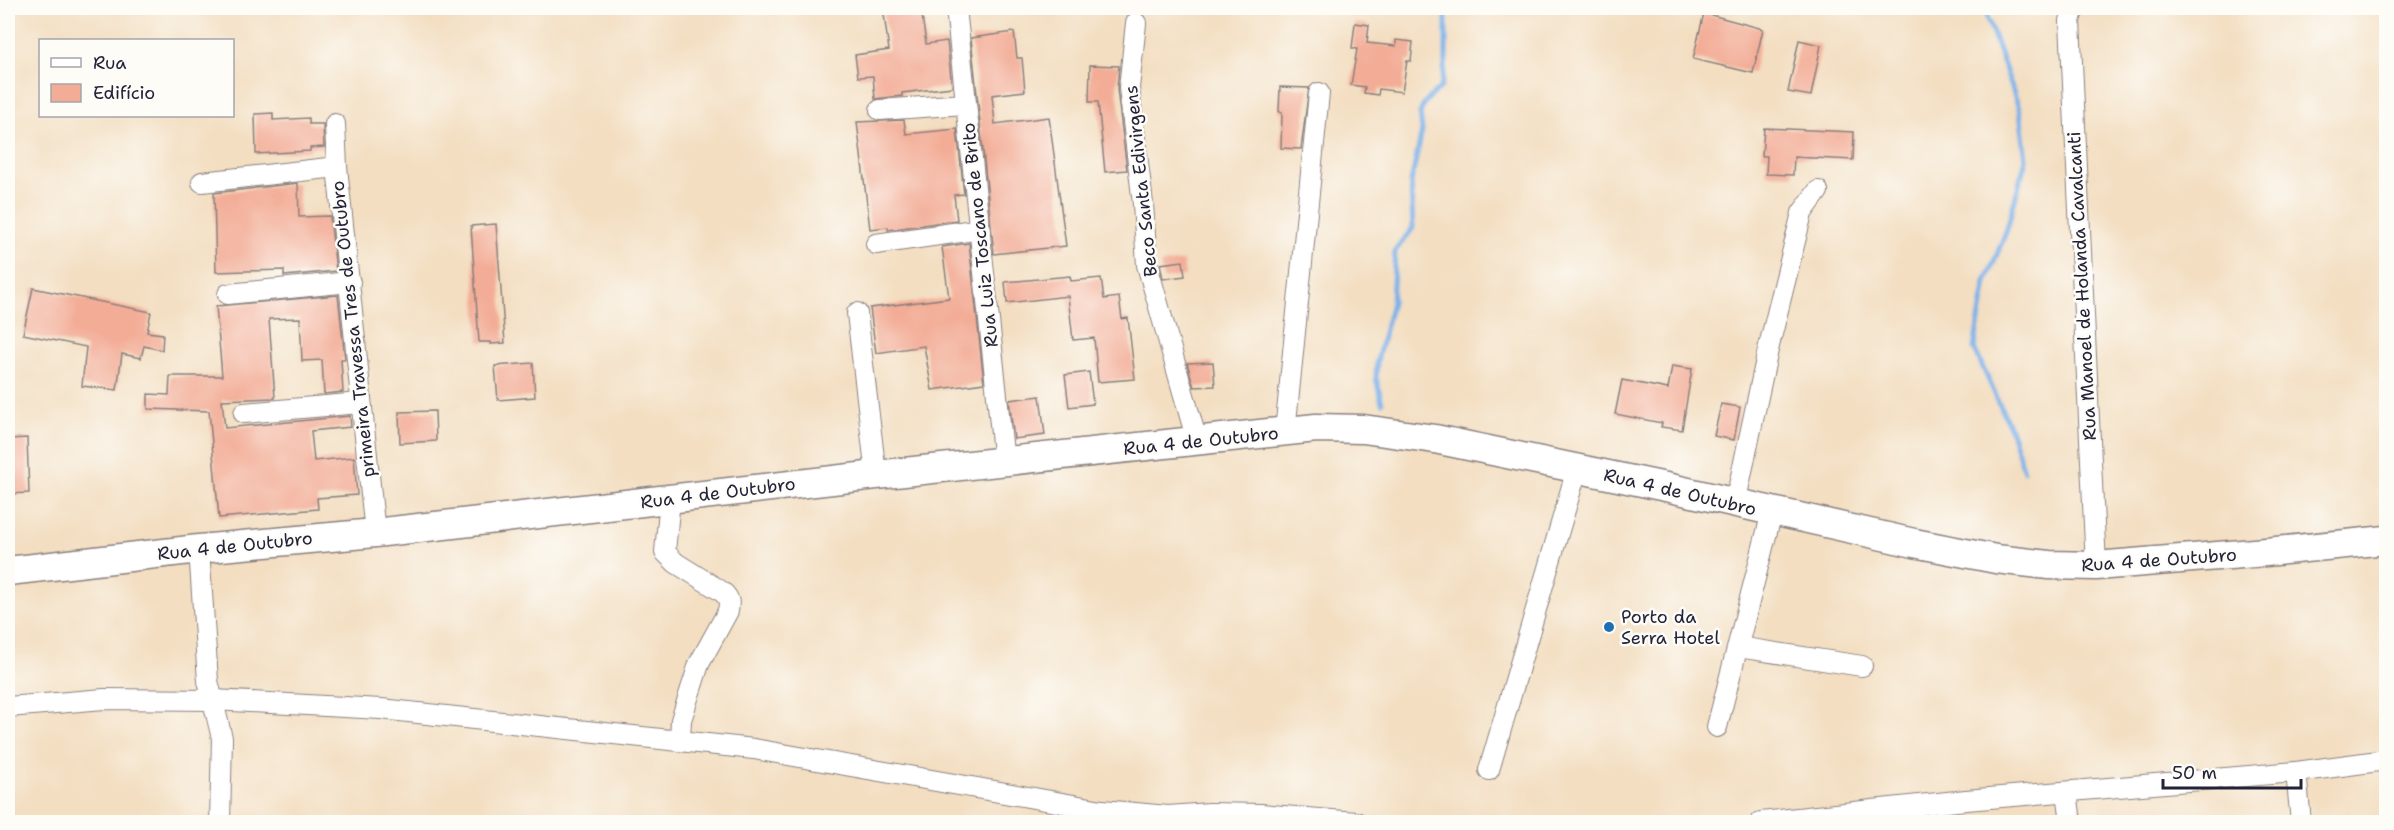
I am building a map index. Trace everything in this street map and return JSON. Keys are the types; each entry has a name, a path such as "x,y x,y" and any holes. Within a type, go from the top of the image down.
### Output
{"main road":[{"name":"Rua 4 de Outubro","path":"8,571 200,549 375,533 876,475 1316,429 1363,429 1435,439 1996,560 2049,565 2096,566 2386,540"}],"street":[{"name":"Rua Luiz Toscano de Brito","path":"956,8 1004,462"},
{"name":"Rua Manoel de Holanda Cavalcanti","path":"2074,8 2070,21 2096,566"},
{"name":"Beco Santa Edivirgens","path":"1136,23 1129,88 1143,204 1147,265 1197,441"},
{"path":"1285,432 1319,93"},
{"path":"880,110 965,104"},
{"name":"primeira Travessa Tres de Outubro","path":"335,124 337,167 360,403 375,533"},
{"path":"202,182 337,167"},
{"path":"1735,504 1768,350 1802,213 1818,191"},
{"path":"876,244 981,229"},
{"path":"228,294 350,282"},
{"path":"857,313 876,475"},
{"path":"244,413 360,403"},
{"path":"1489,770 1577,469"},
{"path":"670,499 665,552 676,563 727,596 729,603 728,611 699,664 681,720 680,740"},
{"path":"1717,727 1772,512"},
{"path":"200,549 208,681 222,738 220,822"},
{"path":"1738,647 1862,666"},
{"path":"8,707 104,699 214,700 360,707 754,749 1102,810 1168,816 1210,813 1261,814 1356,822"},
{"path":"1761,822 1868,816 2067,792 2296,772 2386,760"},
{"path":"2296,772 2301,822"},
{"path":"2067,792 2071,822"}],"building":[{"path":"883,8 921,8 926,44 947,41 952,87 875,99 873,76 858,77 855,55 889,50"},
{"path":"1704,13 1763,29 1753,73 1693,59"},
{"path":"1355,23 1369,25 1367,43 1396,46 1396,40 1413,42 1411,61 1407,61 1402,92 1379,89 1378,95 1364,93 1365,87 1351,85 1357,49 1352,48"},
{"path":"1014,32 1017,58 1022,58 1025,91 992,95 995,124 1049,117 1066,246 994,254 971,38"},
{"path":"1799,40 1821,45 1811,96 1788,92"},
{"path":"1090,65 1119,66 1117,89 1127,170 1105,172 1098,102 1089,102"},
{"path":"1280,87 1309,88 1301,149 1281,148"},
{"path":"273,113 273,120 309,118 309,124 323,124 324,147 310,148 310,151 256,154 255,114"},
{"path":"904,120 906,134 957,129 964,194 954,195 957,220 888,230 888,227 870,229 857,122"},
{"path":"1764,128 1854,132 1853,160 1794,157 1793,175 1766,174 1767,156 1762,156"},
{"path":"298,183 299,217 330,216 336,271 284,276 284,270 216,272 214,193"},
{"path":"496,224 505,343 491,344 491,342 479,342 471,226"},
{"path":"969,243 984,383 932,390 924,346 876,353 870,308 949,298 942,247"},
{"path":"1183,261 1185,276 1163,279 1160,264"},
{"path":"1070,276 1071,281 1101,278 1104,299 1119,297 1122,319 1128,318 1135,379 1098,382 1094,338 1073,340 1068,296 1007,303 1005,282"},
{"path":"33,288 151,312 147,332 163,334 162,350 144,346 141,358 122,354 117,390 82,386 86,347 23,334"},
{"path":"338,295 345,359 341,359 343,392 324,394 322,360 302,361 300,318 269,319 275,398 222,400 225,428 350,416 351,427 311,431 314,461 354,457 357,495 317,498 318,509 219,518 209,411 148,409 148,394 169,395 170,376 222,376 216,306"},
{"path":"1213,362 1215,386 1194,387 1187,363"},
{"path":"533,363 535,397 498,400 495,366"},
{"path":"1672,366 1692,369 1682,430 1661,427 1662,423 1615,414 1622,380 1668,389"},
{"path":"1089,372 1093,404 1069,407 1065,375"},
{"path":"1040,396 1045,435 1014,439 1009,400"},
{"path":"1721,404 1740,407 1734,440 1714,436"},
{"path":"435,411 436,441 400,443 399,412"},
{"path":"27,438 29,493 8,494 8,439"}],"waterway":[{"path":"1382,403 1376,378 1377,361 1392,302 1395,251 1413,228 1411,182 1422,131 1420,113 1425,102 1441,87 1446,59 1446,8"},
{"path":"1984,8 2020,111 2026,159 2007,229 1986,282 1974,348 2009,425 2024,471"}],"place":[{"name":"Porto da Serra Hotel","path":"1609,627"}]}
